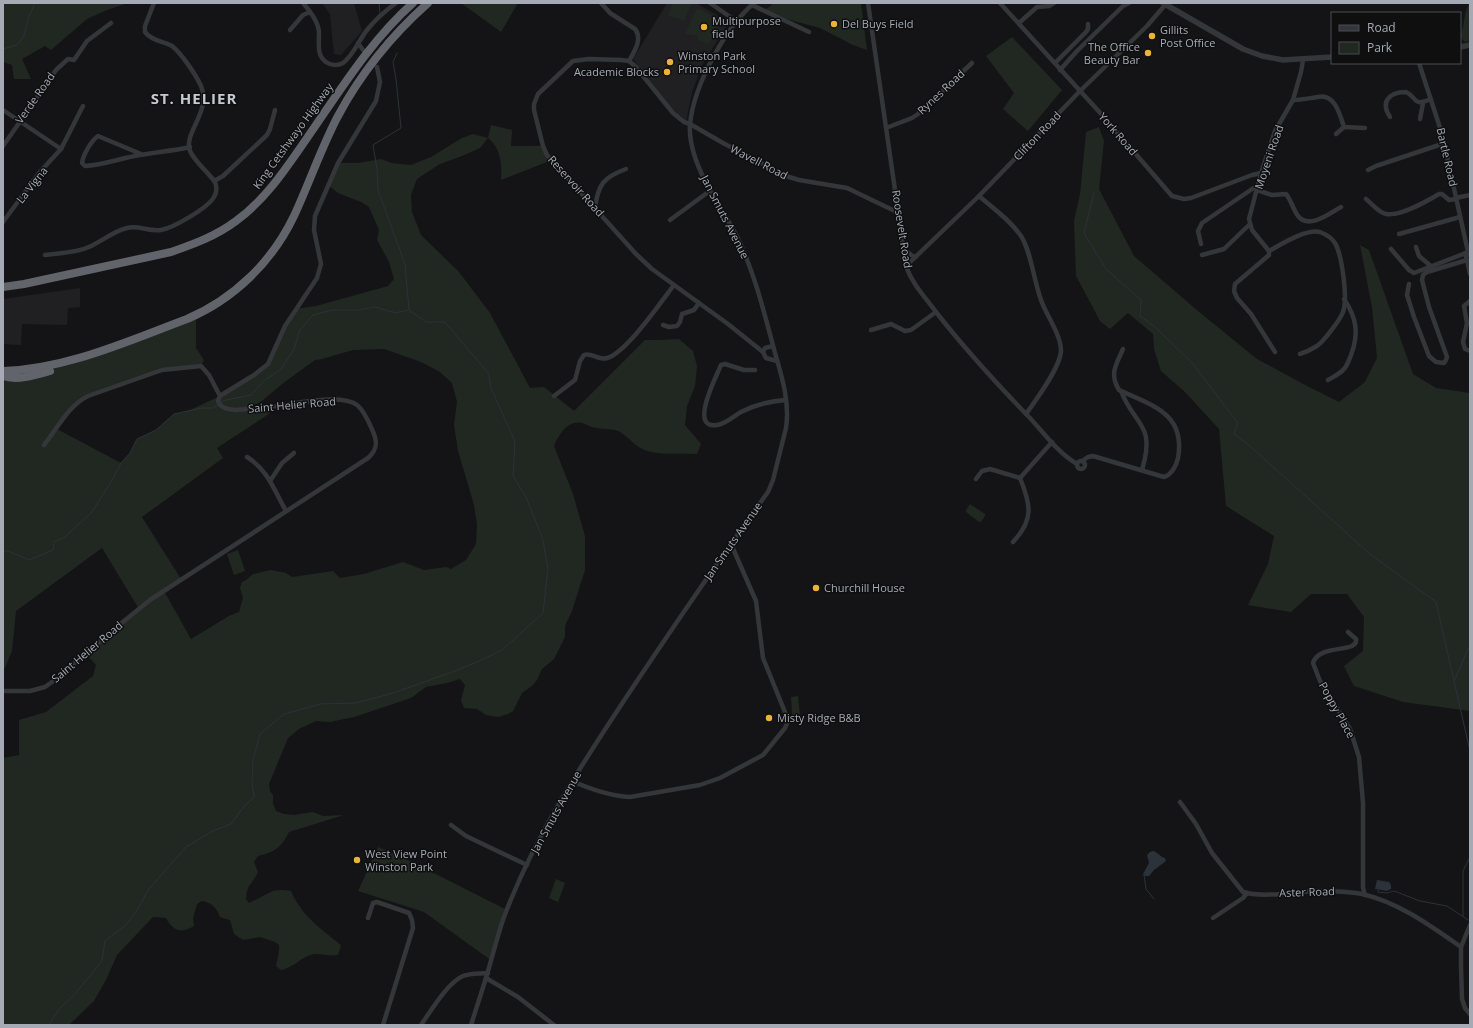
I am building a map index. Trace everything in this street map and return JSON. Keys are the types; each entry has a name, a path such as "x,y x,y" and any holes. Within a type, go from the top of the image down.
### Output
{"highway":[{"name":"King Cetshwayo Highway","path":"3,287 24,284 170,253 218,233 236,221 261,199 274,185 370,48 391,24 413,3"},
{"name":"King Cetshwayo Highway","path":"98,351 187,319 206,310 222,300 250,278 264,264 279,242 293,217 337,118 360,79 397,32 428,3"},
{"path":"3,372 44,367 66,362 98,351"},
{"path":"3,376 13,378 44,373 67,366 98,351"}],"street":[{"path":"44,255 87,248 122,229 129,227 155,230 170,228 184,221 210,202 216,194 214,181 193,154 190,147 190,138 200,116 203,104 203,92 195,77 175,49 168,44 150,37 145,32 145,26 154,3"},
{"path":"303,3 310,12 319,29 319,52 323,59 332,65 343,63 366,31 378,18 396,3"},
{"path":"600,3 610,13 638,32 639,40 629,61 635,66 678,119 690,124"},
{"path":"710,3 736,22"},
{"name":"Roosevelt Road","path":"868,3 906,266 914,283 965,349 1066,456 1079,462 1093,456 1142,470"},
{"name":"York Road","path":"1000,3 1020,23 1060,70 1174,196 1184,199 1191,198 1252,175 1262,173"},
{"path":"1020,23 1037,6 1049,6 1054,3"},
{"path":"1060,70 1077,51 1123,6 1129,3"},
{"path":"753,4 809,32"},
{"name":"Jan Smuts Avenue","path":"471,1025 504,919 527,865 549,820 622,703 768,492 772,483 787,421 786,400 777,360 749,264 733,229 699,167 690,138 690,124 697,95 707,69 736,22 753,4"},
{"path":"1164,4 1253,53 1276,59 1303,60 1331,57"},
{"name":"Clifton Road","path":"906,266 979,196 1080,91 1147,26 1164,4"},
{"path":"290,30 303,16 310,12"},
{"name":"Verde Road","path":"3,146 56,70 68,59 74,60 87,41 112,23"},
{"path":"1055,63 1088,30 1088,24"},
{"path":"358,43 363,50"},
{"name":"Reservoir Road","path":"629,61 589,59 573,61 542,90 534,104 534,110 543,146 547,155 636,254 652,269 728,324 763,352 766,358 777,360"},
{"name":"Moyeni Road","path":"1250,225 1249,219 1275,131 1293,100 1303,60"},
{"name":"Rynes Road","path":"886,128 912,118 918,114 972,63"},
{"name":"Bartle Road","path":"1419,64 1445,143 1468,254 1467,260 1470,274"},
{"path":"44,446 70,410 78,401 88,396 160,371 202,366 209,375 220,396 254,375 268,364 285,326 320,272 321,261 314,230 314,220 338,163 376,100 380,82 377,67"},
{"path":"1390,117 1387,112 1386,101 1387,98 1392,95 1400,92 1407,92 1415,100 1423,102 1431,99"},
{"path":"1293,100 1302,100 1321,96 1328,98 1333,101 1337,108 1344,127"},
{"path":"1420,119 1423,102"},
{"name":"La Vigna","path":"3,222 39,173 61,149 83,106"},
{"path":"3,110 61,149"},
{"path":"214,181 227,173 268,135 275,110"},
{"name":"Wavell Road","path":"690,124 786,176 798,180 847,188 899,213"},
{"path":"1336,134 1344,127 1364,128"},
{"path":"142,154 97,136 82,159 82,163 85,166 97,165 142,154 190,147"},
{"path":"1368,170 1445,143"},
{"path":"595,208 597,195 605,180 626,169"},
{"path":"1201,244 1198,231 1202,223 1258,187 1272,195 1286,194 1298,216 1301,219 1308,221 1318,220 1341,208"},
{"path":"670,220 711,190"},
{"path":"1366,199 1382,212 1387,214 1414,208 1439,194 1442,194 1450,200 1470,195"},
{"path":"979,196 1008,220 1021,237 1028,254 1040,296 1058,337 1060,346 1061,351 1056,367 1036,401 1026,414"},
{"path":"1399,234 1460,217"},
{"path":"1202,255 1224,249 1250,225 1254,233 1269,251 1269,256 1236,284 1234,291 1237,298 1251,314 1275,352"},
{"path":"1269,251 1306,233 1318,232 1326,235 1333,241 1336,247 1344,283 1344,311 1321,342 1300,354"},
{"path":"1416,247 1419,256 1432,267"},
{"path":"904,249 916,257"},
{"path":"1391,249 1412,272 1417,273 1450,258 1468,254"},
{"path":"1409,284 1407,295 1414,318 1429,356 1436,362 1444,362 1447,357 1429,307 1422,280 1423,276 1427,272 1467,260"},
{"path":"554,396 575,380 580,360 584,355 590,354 606,359 626,344 637,333 674,285"},
{"path":"1328,380 1344,369 1352,352 1356,336 1353,313 1344,299"},
{"path":"1470,301 1464,306 1467,325 1463,342 1465,349 1470,351"},
{"path":"663,325 669,327 677,326 680,322 682,314 694,310 699,303"},
{"path":"871,330 891,324 905,331 911,330 936,312"},
{"path":"763,352 764,348 773,346"},
{"path":"1121,391 1136,397 1165,413 1173,423 1178,434 1179,448 1175,467 1164,477 1142,470 1147,448 1146,433 1125,402 1113,376 1123,349"},
{"path":"755,370 744,370 725,364 720,365 707,395 704,419 711,424 719,424 746,409 762,405 767,402 786,400"},
{"name":"Saint Helier Road","path":"3,692 30,691 45,687 150,600 368,458 373,453 377,445 365,416 359,407 354,403 330,400 245,410 230,410 220,405 220,396"},
{"path":"1020,478 1052,442"},
{"path":"270,481 282,463 294,453"},
{"path":"247,457 262,468 286,511"},
{"path":"976,479 982,471 990,469 1020,478"},
{"path":"1013,542 1028,521 1029,514 1026,496 1020,478"},
{"path":"572,781 590,788 630,797 706,784 760,757 784,730 788,719 763,658 756,601 731,544"},
{"name":"Poppy Place","path":"1348,632 1356,639 1355,645 1330,650 1323,653 1315,658 1313,663 1323,686 1350,729 1359,757 1363,803 1363,888 1365,895"},
{"path":"1180,802 1196,824 1212,853 1241,891 1247,893 1243,898 1213,918"},
{"path":"451,825 466,836 527,865"},
{"name":"Aster Road","path":"1247,893 1330,891 1365,895 1416,917 1438,930 1461,947"},
{"path":"368,918 373,903 377,902 409,913 412,920 413,928 383,1025"},
{"path":"1470,925 1461,947 1462,993 1464,1006 1470,1014"},
{"path":"421,1025 448,987 456,980 467,975 487,976 518,997 554,1025"}],"shaded area":[{"path":"322,3 354,3 362,31 341,55 334,54 330,14"},
{"name":"Winston Park Primary School","path":"667,3 696,3 729,22 702,65 692,92 686,122 669,106 633,59"},
{"path":"80,288 80,307 68,308 67,325 22,324 21,345 3,344 3,299"},
{"path":"1153,851 1165,858 1166,861 1149,876 1145,876 1143,874 1149,863 1147,855"},
{"path":"1377,880 1389,882 1391,889 1387,891 1375,889"}],"green space":[{"path":"3,3 128,3 87,19 51,50 45,46 22,59 31,79 14,79 12,65 3,62"},
{"path":"461,3 518,3 501,32"},
{"path":"673,3 688,3 691,5 684,21 668,15"},
{"name":"Del Buys Field","path":"774,3 861,3 867,50 853,45 820,28 790,20 765,10"},
{"path":"1469,4 1470,41 1465,42 1461,38 1461,34"},
{"name":"Multipurpose field","path":"697,8 723,21 708,44 698,40 698,36 685,34"},
{"path":"1012,37 1062,90 1028,131 1003,109 1014,93 986,56"},
{"path":"491,125 512,130 511,146 543,146 552,160 501,180 500,157 492,142 488,138"},
{"path":"1099,127 1104,141 1099,189 1134,256 1257,359 1339,402 1365,382 1377,358 1372,307 1360,245 1369,250 1413,374 1436,388 1470,393 1470,711 1403,702 1354,686 1344,666 1363,651 1364,617 1347,594 1311,594 1291,612 1248,605 1268,564 1274,536 1226,506 1219,429 1185,392 1161,371 1154,349 1153,334 1128,313 1110,329 1100,321 1076,276 1074,221 1080,194 1086,132"},
{"path":"473,134 488,138 480,148 440,164 417,179 411,195 412,212 421,235 459,272 490,313 530,388 544,387 574,411 645,340 679,339 693,351 697,366 695,386 687,406 685,425 701,444 697,454 646,451 638,447 620,432 595,428 582,423 568,426 558,437 554,446 573,494 585,536 585,570 572,611 565,626 565,637 554,659 542,669 537,680 532,686 522,693 513,711 498,717 486,715 477,709 464,708 461,700 465,685 460,679 426,687 411,698 354,717 330,722 316,721 299,729 288,738 269,784 276,811 294,815 313,812 323,816 344,815 289,832 280,846 269,853 258,856 254,862 258,872 249,887 246,899 249,903 274,891 291,891 295,900 306,914 341,945 338,955 310,955 281,970 276,966 279,945 275,942 260,937 243,940 234,934 230,920 220,917 213,906 202,901 197,904 193,918 194,926 185,930 178,930 172,926 166,918 153,917 117,955 107,978 94,1001 69,1025 3,1025 3,758 19,755 19,720 46,712 93,676 96,665 86,654 139,609 102,548 16,611 12,651 5,668 3,668 3,371 44,367 196,315 196,348 204,360 201,366 168,369 79,401 57,429 121,463 130,453 137,439 156,430 174,414 190,410 220,396 265,367 295,309 316,306 388,286 394,279 389,262 377,240 379,230 369,207 361,202 338,193 328,185 338,163 358,163 381,159 392,163 411,165 431,157 462,138","holes":["384,349 421,362 440,372 452,383 457,402 454,425 458,451 474,505 477,525 476,544 466,560 451,569 446,567 424,570 403,562 364,574 340,578 333,571 292,577 286,573 271,570 253,574 242,582 240,588 243,598 239,612 229,616 191,639 164,591 181,579 142,517 223,458 217,448 266,416 277,406 246,409 262,401 282,384 315,360 353,350"]},
{"path":"970,504 985,514 981,522 966,512"},
{"path":"238,550 245,571 234,575 227,554"},
{"path":"798,696 800,715 792,715 791,697"},
{"path":"378,847 404,858 507,910 492,961 424,912 358,891"},
{"path":"556,879 565,883 558,902 549,898"}],"waterway":[{"path":"3,49 17,45 24,36 28,19 35,3"},
{"path":"379,3 380,14"},
{"path":"49,1025 59,1009 74,995 102,961 105,941 127,924 139,907 148,890 186,847 213,831 231,824 242,809 254,797 252,784 253,760 260,734 284,714 321,704 355,703 390,694 477,662 502,650 543,613 548,569 543,540 526,497 513,476 515,442 491,388 489,374 445,322 426,322 409,310 405,264 378,190 377,169 373,145 401,128 393,62 397,53"},
{"path":"1094,193 1084,233 1106,269 1141,300 1140,316 1155,327 1193,364 1238,423 1234,434 1251,447 1370,554 1436,602 1470,751"},
{"path":"220,403 226,400 251,395 264,381 281,369 294,349 300,330 313,315 332,310 359,310 375,307 396,313 408,310"},
{"path":"3,551 8,551 29,560 53,550 54,542 65,537 92,512 121,463 130,453 137,439 156,430 174,414 202,408 213,408 218,405"},
{"path":"1454,681 1470,645"},
{"path":"1463,916 1463,871 1470,857"},
{"path":"1144,875 1146,889 1154,899"},
{"path":"1378,890 1378,892 1387,893 1394,891 1420,901 1447,906 1468,920"}],"place":[{"name":"Del Buys Field","path":"834,24"},
{"name":"Multipurpose field","path":"704,27"},
{"name":"Gillits Post Office","path":"1152,36"},
{"name":"The Office Beauty Bar","path":"1148,53"},
{"name":"Winston Park Primary School","path":"670,62"},
{"name":"Academic Blocks","path":"667,72"},
{"name":"Churchill House","path":"816,588"},
{"name":"Misty Ridge B&B","path":"769,718"},
{"name":"West View Point Winston Park","path":"357,860"}],"district":[{"name":"ST. HELIER","path":"194,99"}]}
